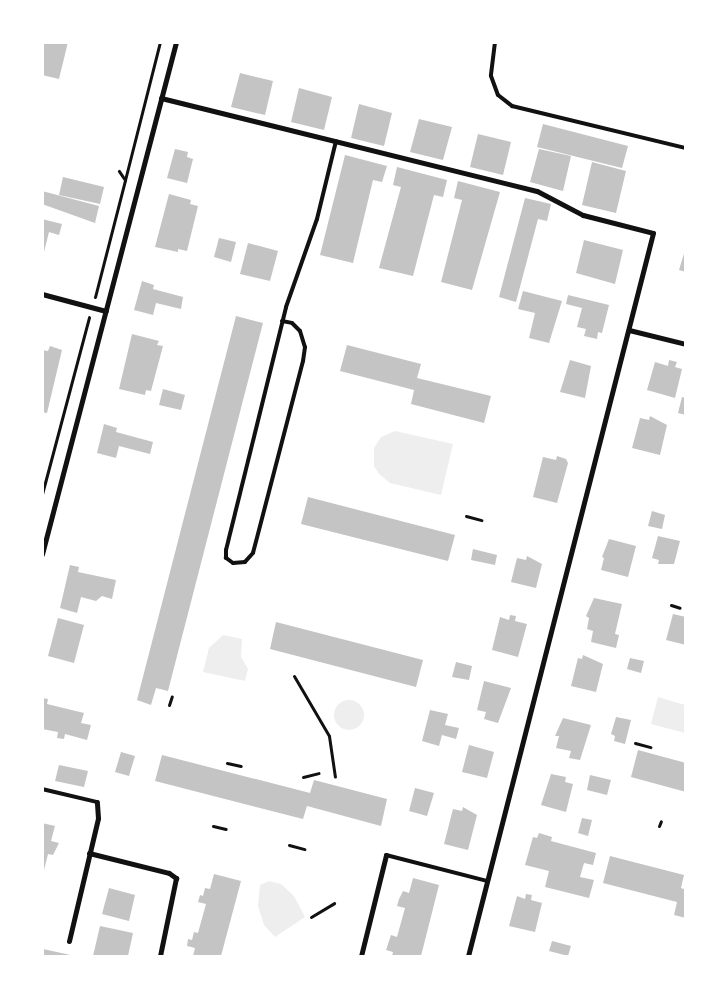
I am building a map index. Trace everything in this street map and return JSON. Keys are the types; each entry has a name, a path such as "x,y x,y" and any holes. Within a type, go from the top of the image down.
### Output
{"street":[{"path":"42,554 176,42"},
{"path":"161,98 537,191 583,215 653,234 468,956"},
{"path":"42,294 106,311"},
{"path":"628,330 686,344"},
{"path":"69,941 98,818 97,802"},
{"path":"90,853 169,873 176,878 160,956"},
{"path":"360,956 386,855"}],"lane":[{"path":"495,42 490,76 498,95 512,106 686,148"},
{"path":"282,321 292,323 300,331 305,347 303,361 253,553 245,562 233,563 225,554 282,321 317,219 336,141"},
{"path":"42,789 97,802"},
{"path":"386,855 487,881"}],"path":[{"path":"95,294 106,242 125,180 160,42"},
{"path":"119,171 125,180"},
{"path":"42,494 88,324"},
{"path":"466,516 481,520"},
{"path":"671,605 680,608"},
{"path":"294,676 329,736 335,777"},
{"path":"169,705 172,696"},
{"path":"635,743 650,747"},
{"path":"227,763 241,766"},
{"path":"303,777 319,773"},
{"path":"660,826 661,821"},
{"path":"213,826 226,829"},
{"path":"289,845 304,849"},
{"path":"311,917 334,903"}],"shaded area":[{"path":"395,431 453,444 441,495 390,483 379,474 374,466 374,448 381,437"},
{"path":"223,635 242,639 241,657 248,669 245,681 203,672 209,648"},
{"path":"658,697 685,705 685,733 651,724"},
{"path":"349,700 355,701 363,709 363,721 355,729 349,730 343,729 335,721 334,715 335,709 343,701"},
{"path":"269,881 281,884 294,896 305,917 275,937 264,925 258,906 260,885"}],"building":[{"path":"42,42 68,42 59,79 42,75"},
{"path":"240,73 273,81 265,115 231,107"},
{"path":"299,88 332,97 324,130 291,122"},
{"path":"359,104 392,113 384,146 351,138"},
{"path":"419,119 452,127 443,160 410,152"},
{"path":"543,124 628,146 622,168 537,147"},
{"path":"478,134 511,142 503,175 470,167"},
{"path":"175,149 188,152 187,157 193,159 187,183 167,178"},
{"path":"539,149 571,156 563,191 530,182"},
{"path":"345,155 387,166 382,182 373,180 353,263 320,255"},
{"path":"592,162 626,171 616,213 582,205"},
{"path":"397,167 447,180 443,197 434,195 413,276 379,268 401,187 393,185"},
{"path":"63,177 104,187 100,204 59,195"},
{"path":"458,181 500,192 472,290 441,282 462,200 454,198"},
{"path":"42,191 99,206 95,223 42,204"},
{"path":"169,194 191,200 190,204 198,206 187,251 178,249 178,252 155,247"},
{"path":"525,198 551,204 547,221 538,219 516,302 499,297"},
{"path":"42,219 62,224 59,235 49,232 43,256"},
{"path":"219,238 236,242 231,262 214,257"},
{"path":"584,240 623,250 615,284 576,273"},
{"path":"248,243 278,251 270,281 240,274"},
{"path":"686,247 686,272 679,270"},
{"path":"142,281 154,285 153,289 183,297 181,309 156,303 153,315 134,310"},
{"path":"523,291 562,301 549,343 529,338 535,313 518,309"},
{"path":"568,295 609,305 602,333 598,332 597,339 584,336 586,329 577,327 582,308 566,304"},
{"path":"236,316 263,323 168,691 156,688 151,705 137,700"},
{"path":"132,334 159,341 157,345 163,346 151,391 146,390 145,395 119,389"},
{"path":"347,345 421,364 417,378 491,396 484,423 411,404 414,390 340,371"},
{"path":"50,346 62,350 47,413 42,412 42,350 48,351"},
{"path":"570,360 591,366 585,398 560,392"},
{"path":"669,360 677,362 675,367 682,369 675,398 647,390 655,362 668,366"},
{"path":"163,389 185,395 181,410 159,405"},
{"path":"682,397 686,398 686,415 678,413"},
{"path":"650,416 667,425 660,455 632,448 640,418 649,420"},
{"path":"104,424 117,428 116,432 153,442 150,454 119,446 116,458 97,453"},
{"path":"557,456 566,459 568,463 557,503 533,497 543,457 556,460"},
{"path":"308,497 455,535 448,561 301,524"},
{"path":"652,511 665,515 662,529 648,526"},
{"path":"658,536 680,541 674,564 658,564 659,560 652,558"},
{"path":"609,539 636,546 628,577 601,570 604,558 602,557"},
{"path":"473,549 497,555 495,565 471,560"},
{"path":"527,556 542,564 536,588 511,582 517,558 526,560"},
{"path":"70,565 79,567 78,572 116,580 112,599 102,596 96,601 81,597 77,613 60,608"},
{"path":"594,598 622,604 615,634 619,635 616,648 591,642 593,631 587,629 589,618 586,616"},
{"path":"673,614 686,617 686,645 666,640"},
{"path":"510,615 516,616 515,621 527,624 518,657 492,650 500,617 509,620"},
{"path":"58,618 84,625 74,663 48,656"},
{"path":"276,622 423,660 416,687 270,649"},
{"path":"583,655 603,664 596,692 571,686 578,658 582,659"},
{"path":"630,658 644,661 641,673 627,669"},
{"path":"456,662 472,666 469,680 452,677"},
{"path":"484,681 511,688 498,723 484,719 486,712 477,710"},
{"path":"42,698 48,699 47,704 84,713 81,723 91,725 87,740 65,734 64,739 57,738 58,732 42,729"},
{"path":"430,710 448,714 445,725 459,728 456,739 442,735 439,746 422,741"},
{"path":"616,717 631,720 625,744 614,741 615,736 611,734"},
{"path":"563,718 591,725 580,760 569,758 571,751 556,748 559,736 555,736"},
{"path":"469,745 494,752 487,778 462,772"},
{"path":"638,750 686,763 686,792 631,777"},
{"path":"121,752 135,756 129,776 115,772"},
{"path":"162,755 310,793 314,780 387,799 381,826 307,806 303,819 155,781"},
{"path":"59,765 88,771 84,787 55,781"},
{"path":"551,774 566,777 565,782 573,784 566,812 541,805"},
{"path":"590,775 611,780 607,795 587,790"},
{"path":"415,788 434,793 427,816 409,811"},
{"path":"463,807 477,815 468,850 444,844 453,809 462,811"},
{"path":"582,818 592,820 588,836 578,833"},
{"path":"42,823 55,826 51,841 59,843 53,855 48,854 43,874"},
{"path":"539,833 552,837 551,841 596,853 593,865 584,863 580,877 594,880 589,898 545,887 549,871 525,865 533,837 537,838"},
{"path":"610,856 684,875 681,888 686,890 686,918 674,915 677,902 603,883"},
{"path":"214,874 241,881 221,956 193,956 195,948 187,946 188,939 192,940 194,932 198,933 206,904 198,902 200,895 203,896 205,888 210,889"},
{"path":"413,878 439,885 421,956 392,956 393,952 386,950 391,935 397,937 405,908 397,906 403,891 409,893"},
{"path":"109,888 135,895 129,921 102,914"},
{"path":"526,894 532,895 531,900 542,903 535,932 509,926 517,896 525,899"},
{"path":"100,926 133,933 128,956 93,956"},
{"path":"552,941 571,946 568,956 549,951"},
{"path":"43,949 75,956 42,956"}]}
